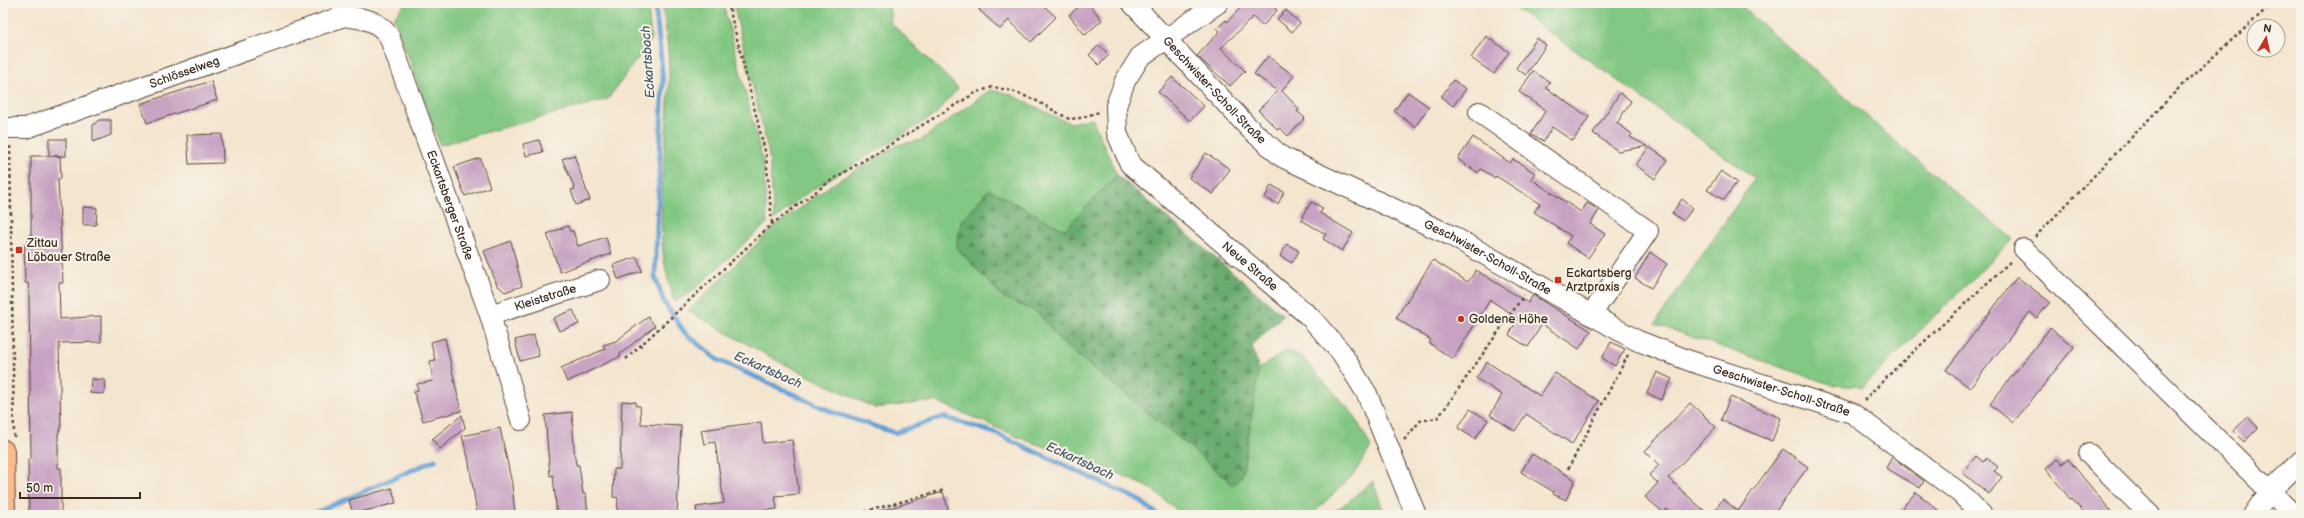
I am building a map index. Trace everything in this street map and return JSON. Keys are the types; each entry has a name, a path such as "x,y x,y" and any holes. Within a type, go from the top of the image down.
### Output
{"main road":[{"path":"4,515 9,447"}],"street":[{"name":"Geschwister-Scholl-Straße","path":"1132,3 1248,128 1282,157 1452,236 1636,340 1690,361 1852,413 1960,493 1982,515"},
{"name":"Neue Straße","path":"1215,4 1140,57 1125,81 1116,106 1117,133 1130,164 1310,317 1341,352 1367,394 1416,515"},
{"name":"Schlösselweg","path":"6,128 26,128 344,16 364,11"},
{"name":"Eckartsberger Straße","path":"364,11 390,36 490,315 521,420"},
{"path":"1479,112 1648,231 1591,315"},
{"path":"2024,249 2294,515"},
{"name":"Kleiststraße","path":"490,315 600,280"},
{"path":"2089,454 2150,515"},
{"path":"2253,515 2270,492 2301,461"}],"path":[{"path":"728,3 766,155 772,224"},
{"path":"1852,413 1898,366 2024,249 2183,84 2273,3"},
{"path":"626,359 772,224 833,179 977,92 993,87 1012,91 1035,100 1069,118 1080,118 1116,106"},
{"path":"6,128 9,447"},
{"path":"1394,458 1420,420 1437,418 1443,412 1533,281"},
{"path":"1568,469 1636,340"},
{"path":"853,515 944,490"}],"green space":[{"path":"406,3 648,3 651,40 608,99 440,145 394,17"},
{"path":"662,3 723,3 763,162 767,223 689,294 674,302 665,265 661,222 669,75"},
{"path":"733,3 889,3 891,23 958,88 936,114 807,193 774,220 769,155"},
{"path":"1508,3 1738,3 1936,177 2013,239 1863,387 1833,385 1655,324 1755,178"},
{"path":"990,90 1010,94 1071,123 1092,118 1117,175 1065,230 989,190 962,220 956,247 1004,298 1039,313 1060,341 1183,441 1233,485 1242,476 1259,369 1287,350 1301,356 1354,415 1371,447 1354,474 1311,515 1183,515 1150,488 1095,463 1030,442 935,401 875,408 774,359 688,311 772,229 831,185 897,145 921,140"},
{"path":"1117,175 1283,315 1252,346 1259,369 1242,476 1233,485 1183,441 1060,341 1039,313 1004,298 956,247 962,220 989,189 1064,230"},
{"path":"1373,481 1385,515 1331,515"}],"building":[{"path":"985,3 1041,3 1056,17 1031,42 1009,20 1000,29 979,10"},
{"path":"1083,3 1088,3 1102,20 1085,35 1069,15"},
{"path":"1245,3 1269,3 1277,10 1263,26 1253,17 1221,48 1245,71 1230,86 1197,56 1220,31 1217,28 1226,20 1227,22"},
{"path":"1286,10 1300,23 1292,32 1277,19"},
{"path":"1486,36 1509,52 1494,74 1471,58"},
{"path":"1537,38 1546,45 1526,75 1516,68"},
{"path":"1099,45 1109,55 1099,65 1089,55"},
{"path":"1268,56 1294,76 1282,91 1299,109 1297,111 1305,118 1288,136 1280,128 1278,130 1258,110 1278,91 1254,74"},
{"path":"1533,71 1550,82 1546,88 1589,117 1573,141 1552,127 1544,141 1531,134 1546,110 1519,92"},
{"path":"1172,77 1204,106 1190,121 1158,92"},
{"path":"1453,80 1466,89 1453,106 1441,97"},
{"path":"211,81 217,100 147,123 140,104"},
{"path":"1408,92 1429,107 1415,127 1394,111"},
{"path":"1620,93 1631,101 1617,123 1632,134 1630,137 1647,146 1618,151 1593,133"},
{"path":"99,120 111,120 111,135 93,142 93,125"},
{"path":"222,134 223,163 189,164 187,135"},
{"path":"1473,137 1510,163 1513,159 1535,173 1531,179 1581,212 1587,203 1599,210 1590,224 1605,234 1588,258 1566,243 1571,236 1534,212 1540,204 1496,176 1495,178 1481,169 1478,173 1458,159"},
{"path":"49,139 66,139 66,156 49,156"},
{"path":"539,140 543,152 526,156 523,144"},
{"path":"1649,147 1668,160 1655,179 1636,165"},
{"path":"1206,153 1230,169 1213,194 1189,178"},
{"path":"574,155 590,200 576,205 571,190 575,189 562,159"},
{"path":"31,156 60,156 61,179 58,179 63,283 59,283 60,319 101,316 101,342 59,343 61,427 58,434 58,468 61,468 61,515 29,515 28,459 31,458 29,294 28,283 25,283 24,246 28,246 28,236 31,236"},
{"path":"480,158 490,187 465,196 454,167"},
{"path":"1721,171 1737,182 1724,200 1707,190"},
{"path":"1271,185 1284,192 1278,204 1265,198"},
{"path":"1682,199 1693,208 1683,221 1672,213"},
{"path":"1311,202 1323,208 1320,213 1353,233 1342,251 1323,239 1326,234 1301,220"},
{"path":"83,207 97,208 96,225 83,225"},
{"path":"568,226 570,231 573,231 578,246 606,237 611,254 560,272 547,234"},
{"path":"511,241 522,286 505,292 497,285 484,251"},
{"path":"1287,244 1299,251 1292,263 1280,256"},
{"path":"1650,252 1667,264 1651,288 1635,278"},
{"path":"637,257 642,271 618,279 613,265"},
{"path":"1433,260 1468,282 1476,270 1528,303 1533,295 1591,331 1579,349 1542,324 1528,347 1509,335 1518,318 1490,300 1453,359 1429,343 1431,340 1396,318"},
{"path":"2017,277 2050,302 2037,318 2030,312 1970,388 1946,370"},
{"path":"573,310 579,324 559,331 553,318"},
{"path":"648,317 655,326 620,354 621,356 567,382 561,368 605,349 603,345 616,341"},
{"path":"2050,328 2074,347 2013,423 1990,404"},
{"path":"534,335 539,356 520,361 515,340"},
{"path":"445,338 461,411 423,421 414,392 418,391 417,384 433,381 430,361 435,360 431,342"},
{"path":"1611,342 1625,349 1615,366 1602,358"},
{"path":"1487,362 1540,396 1555,373 1599,401 1572,444 1526,414 1515,431 1490,415 1502,395 1476,378"},
{"path":"1657,372 1672,379 1661,400 1647,393"},
{"path":"91,379 105,380 104,394 90,393"},
{"path":"1730,397 1781,418 1772,441 1721,420"},
{"path":"622,401 636,402 636,406 640,406 641,424 681,426 677,515 617,515 618,498 613,497 614,469 620,469"},
{"path":"1690,403 1716,427 1668,478 1709,515 1674,515 1667,509 1663,512 1645,497 1658,483 1649,475 1659,465 1645,451"},
{"path":"1470,409 1488,420 1475,439 1458,428"},
{"path":"572,412 576,465 579,465 583,494 586,494 588,515 557,515 553,475 550,476 545,415"},
{"path":"462,415 465,428 440,449 432,439"},
{"path":"2248,417 2258,428 2244,442 2233,431"},
{"path":"761,422 763,443 792,440 799,494 775,496 777,509 766,510 767,515 697,515 696,507 724,503 715,442 704,444 701,430"},
{"path":"500,428 512,484 515,515 481,515 481,512 477,513 468,457 462,436"},
{"path":"1783,449 1808,467 1773,515 1711,515 1723,499 1738,511"},
{"path":"1532,454 1575,480 1566,500 1553,494 1554,492 1521,472"},
{"path":"1976,456 1983,462 1987,458 1998,467 1994,471 2002,477 1989,494 1963,473"},
{"path":"1892,457 1924,481 1920,488 1886,468"},
{"path":"2057,459 2062,464 2068,459 2114,515 2086,515 2071,498 2070,499 2046,469"},
{"path":"392,488 396,503 353,514 349,500"},
{"path":"943,492 950,515 877,515 877,512"},
{"path":"1916,492 1944,515 1896,515"}],"waterway":[{"name":"Eckartsbach","path":"655,3 663,80 655,277 664,302 684,332 718,360 835,413 895,433 943,417 995,433 1139,500 1158,515"},
{"path":"310,515 435,460"}],"place":[{"name":"Zittau Löbauer Straße","path":"19,250"},
{"name":"Eckartsberg Arztpraxis","path":"1558,280"},
{"name":"Goldene Höhe","path":"1461,319"}]}
